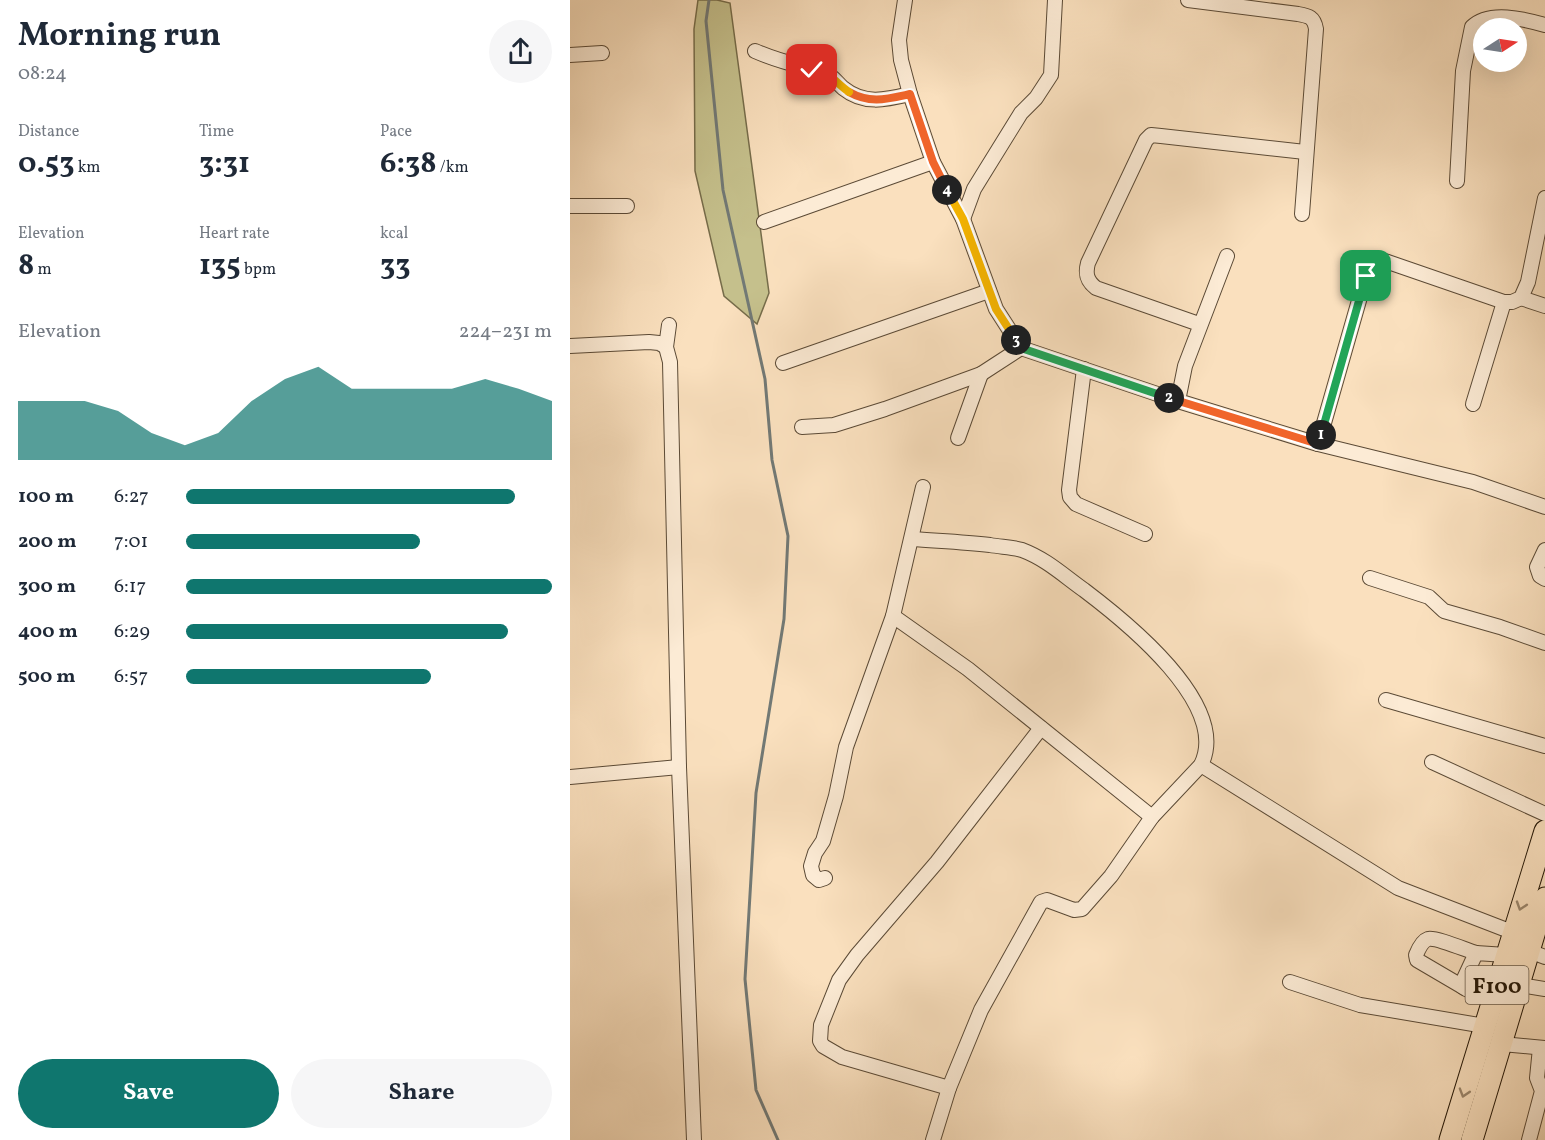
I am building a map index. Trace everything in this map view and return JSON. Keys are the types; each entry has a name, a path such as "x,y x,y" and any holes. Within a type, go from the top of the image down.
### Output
{"highway":[{"name":"F100","path":"1450,1140 1491,1000 1545,831"},
{"name":"F100","path":"1472,1140 1520,985 1537,954 1545,898"}],"street":[{"path":"905,0 899,40 901,60 910,94 933,162 963,219 996,309 1021,348 1178,401 1318,444 1473,482 1545,507"},
{"path":"963,219 974,189 1022,113 1051,75 1055,0"},
{"path":"1188,0 1256,4 1308,15 1315,24 1302,214"},
{"path":"1457,181 1463,70 1472,27 1485,19 1498,17 1533,21 1545,25"},
{"path":"755,51 783,63 821,71 832,76 843,88 860,98 882,100 910,94"},
{"path":"570,55 602,53"},
{"path":"1199,324 1096,288 1087,278 1088,263 1146,140 1151,135 1305,152"},
{"path":"764,222 933,162"},
{"path":"1521,298 1528,282 1545,198"},
{"path":"570,206 627,206"},
{"path":"1178,401 1185,366 1199,324 1227,256"},
{"path":"1318,444 1364,284 1373,261 1377,259 1388,262 1504,302 1512,302 1521,298 1545,306"},
{"path":"783,363 989,291"},
{"path":"1473,404 1504,302"},
{"path":"669,325 666,347 670,362 679,767 694,1140"},
{"path":"570,346 649,342 659,343 666,347"},
{"path":"802,428 834,425 981,374 1021,348"},
{"path":"1084,369 1070,497 1076,504 1144,534"},
{"path":"958,438 981,374"},
{"path":"825,878 819,880 813,875 811,866 815,853 824,841 846,747 893,616 923,487"},
{"path":"912,539 1020,550 1054,566 1138,632 1177,676 1194,701 1206,728 1207,741 1205,758 1201,765 1152,817 1111,876 1082,909 1074,910 1047,900 1041,902 981,1010 949,1088 933,1140"},
{"path":"1545,550 1537,567 1540,576 1545,579"},
{"path":"1370,578 1429,597 1444,611 1545,643"},
{"path":"893,616 968,669 1152,817"},
{"path":"1386,700 1545,746"},
{"path":"949,1088 835,1053 823,1046 820,1041 821,1025 839,980 857,955 937,862 1041,728"},
{"path":"1432,762 1545,814"},
{"path":"1201,765 1398,888 1512,933"},
{"path":"570,777 679,767"},
{"path":"1491,1000 1463,987 1417,960 1416,955 1428,939 1476,953 1506,955"},
{"path":"1463,987 1466,974 1476,953"},
{"path":"1290,982 1360,1005 1485,1026"},
{"path":"1520,985 1545,989"},
{"path":"1502,1044 1543,1048 1537,1078 1542,1091 1529,1140"}],"shaded area":[{"path":"698,0 730,3 769,293 757,324 724,296 695,171 694,29"}],"waterway":[{"path":"709,0 706,21 723,190 765,379 772,460 788,536 784,619 756,793 745,979 756,1090 778,1140"}],"route":[{"path":"812,70 832,76 843,88 860,98 882,100 910,94 933,162 963,219 996,309 1021,348 1178,401 1318,444 1366,276"}]}
